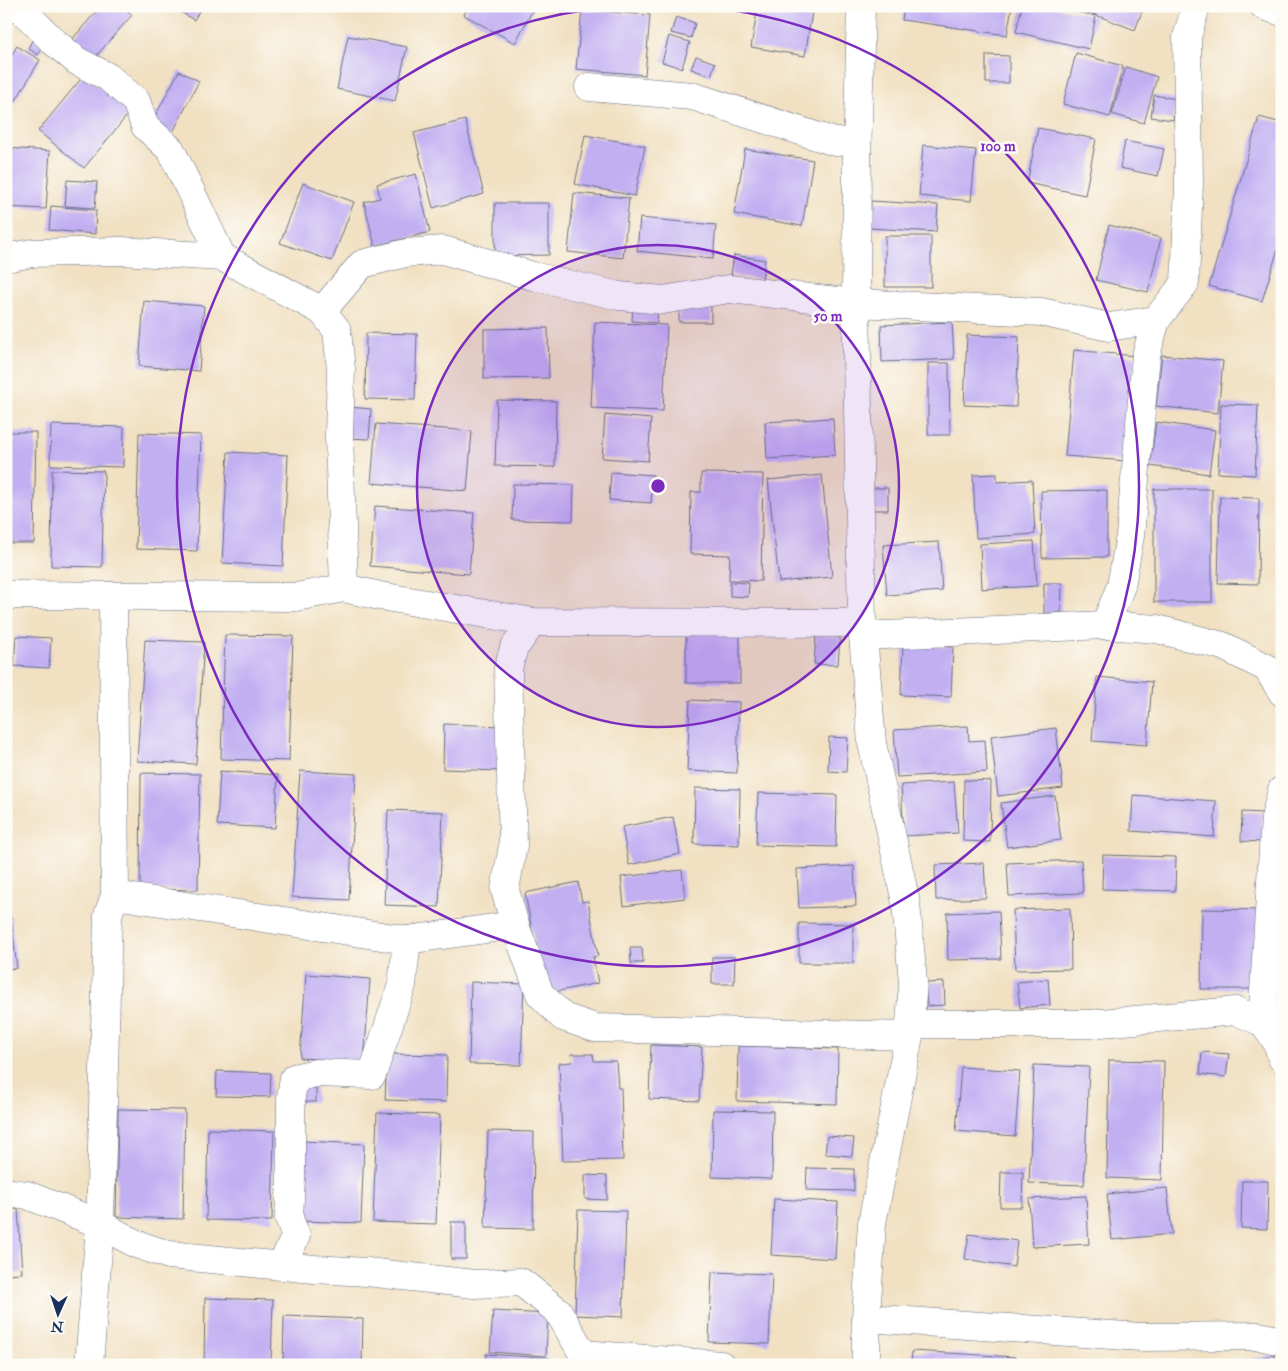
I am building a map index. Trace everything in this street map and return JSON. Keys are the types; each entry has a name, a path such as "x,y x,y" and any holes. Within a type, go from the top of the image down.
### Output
{"street":[{"path":"18,6 53,41 77,60 108,77 136,101 146,126 171,150 222,257"},
{"path":"861,6 857,141 856,303 862,630 872,743 906,903 913,982 910,1030 872,1223 866,1318 866,1365"},
{"path":"1105,626 1121,586 1130,536 1146,355 1156,320 1186,283 1189,183 1187,37 1196,6"},
{"path":"1264,6 1282,12"},
{"path":"589,87 692,96 835,142 857,141"},
{"path":"322,311 362,264 406,253 443,250 533,276 619,296 663,300 729,289 856,303 1041,312 1109,327 1156,320"},
{"path":"6,258 32,253 121,251 222,257 322,311 337,330 341,368 339,435 344,588"},
{"path":"6,595 296,598 344,588 380,596 534,622 862,630 1105,626 1157,629 1223,646 1267,668 1282,692"},
{"path":"88,1365 100,1224 108,915 115,896 113,596"},
{"path":"534,622 514,648 508,668 513,845 505,890 515,925 540,994 563,1017 595,1028 910,1030 1090,1024 1236,1011 1262,1022 1277,1042 1282,1058"},
{"path":"1262,1022 1274,818 1282,790"},
{"path":"115,896 407,940 515,925"},
{"path":"281,1266 296,1236 289,1218 292,1178 292,1097 294,1078 316,1073 372,1075 402,985 407,940"},
{"path":"6,1192 27,1195 100,1224 136,1244 169,1255 367,1272 474,1284 521,1282 558,1311 583,1354 722,1365"},
{"path":"866,1318 1141,1337 1258,1336 1282,1342"}],"building":[{"path":"101,6 122,6 132,15 91,62 69,43"},
{"path":"171,6 202,6 194,20"},
{"path":"468,6 535,6 515,43 464,15"},
{"path":"758,6 813,6 805,56 751,47"},
{"path":"904,6 1012,6 1007,35 902,20"},
{"path":"1022,6 1050,6 1096,16 1089,49 1016,32"},
{"path":"1072,6 1144,6 1135,30"},
{"path":"582,10 650,15 645,75 576,69"},
{"path":"676,17 695,23 691,38 671,33"},
{"path":"6,18 13,21 6,34"},
{"path":"348,36 407,47 395,101 337,89"},
{"path":"669,36 690,42 682,68 662,62"},
{"path":"33,39 44,46 38,55 28,48"},
{"path":"17,46 40,60 10,110 6,108 6,64"},
{"path":"1076,53 1123,66 1110,117 1063,104"},
{"path":"986,55 1009,56 1009,83 986,83"},
{"path":"696,56 715,63 711,76 691,69"},
{"path":"1126,67 1157,77 1144,123 1112,114"},
{"path":"179,71 199,81 172,134 151,124"},
{"path":"84,75 130,112 84,168 38,131"},
{"path":"1154,95 1176,99 1173,120 1151,117"},
{"path":"1259,117 1282,123 1282,236 1262,301 1209,286"},
{"path":"465,120 484,194 433,208 414,133"},
{"path":"1038,128 1096,139 1085,195 1027,183"},
{"path":"585,135 645,146 635,196 575,184"},
{"path":"1125,141 1164,149 1158,176 1120,168"},
{"path":"923,145 976,150 971,201 919,196"},
{"path":"6,148 50,151 46,209 6,207"},
{"path":"745,149 813,160 802,226 734,214"},
{"path":"416,174 430,232 375,246 364,202 380,198 377,184"},
{"path":"67,180 97,182 95,208 65,206"},
{"path":"303,183 354,202 332,261 280,243"},
{"path":"574,193 629,198 623,258 568,252"},
{"path":"871,201 938,205 936,232 870,228"},
{"path":"495,203 549,203 549,255 495,256"},
{"path":"51,206 96,210 95,234 49,230"},
{"path":"640,218 716,225 713,259 637,251"},
{"path":"1109,225 1161,238 1148,292 1096,280"},
{"path":"885,236 931,236 931,287 885,287"},
{"path":"734,255 765,260 762,280 731,275"},
{"path":"144,301 204,306 199,371 139,366"},
{"path":"633,303 658,304 657,323 632,321"},
{"path":"679,306 711,306 711,322 679,322"},
{"path":"595,322 667,325 663,411 591,408"},
{"path":"952,322 954,359 882,362 881,325"},
{"path":"548,328 549,378 484,379 484,329"},
{"path":"366,333 417,334 415,400 365,399"},
{"path":"967,335 1019,337 1016,407 964,405"},
{"path":"1074,350 1135,356 1126,461 1065,456"},
{"path":"1162,355 1223,361 1218,413 1156,406"},
{"path":"928,363 949,363 950,435 928,435"},
{"path":"497,400 556,401 555,467 495,466"},
{"path":"1221,404 1258,405 1255,475 1218,473"},
{"path":"349,407 371,409 369,439 347,438"},
{"path":"605,415 651,419 648,461 602,458"},
{"path":"833,418 835,455 767,459 765,422"},
{"path":"1156,422 1215,430 1209,474 1150,466"},
{"path":"376,424 472,431 467,491 371,483"},
{"path":"51,425 124,427 123,467 50,465"},
{"path":"6,432 36,432 34,543 6,543"},
{"path":"139,433 201,435 197,551 136,549"},
{"path":"228,452 288,455 283,566 222,563"},
{"path":"52,470 104,471 102,567 51,566"},
{"path":"611,472 653,475 651,503 609,500"},
{"path":"701,473 763,474 761,581 729,580 730,555 690,554 691,492 701,492"},
{"path":"997,474 997,482 1032,480 1035,534 976,538 973,475"},
{"path":"822,475 832,577 779,582 768,480"},
{"path":"513,484 574,485 573,521 512,520"},
{"path":"869,488 888,488 888,510 869,510"},
{"path":"1154,489 1212,489 1212,602 1154,602"},
{"path":"1107,490 1107,557 1042,558 1041,491"},
{"path":"1220,497 1259,498 1258,584 1218,583"},
{"path":"375,506 474,513 469,574 370,566"},
{"path":"1034,541 1037,586 982,589 980,544"},
{"path":"939,542 942,591 887,595 883,545"},
{"path":"730,582 749,583 748,597 730,596"},
{"path":"1044,583 1062,583 1061,613 1044,613"},
{"path":"686,633 740,633 740,683 686,683"},
{"path":"225,635 293,636 289,761 221,759"},
{"path":"816,635 840,637 838,665 814,664"},
{"path":"16,636 51,638 49,668 14,666"},
{"path":"145,640 204,642 196,764 137,761"},
{"path":"903,645 953,647 951,697 901,695"},
{"path":"1097,677 1152,682 1147,745 1092,741"},
{"path":"690,700 739,702 737,773 687,771"},
{"path":"444,724 504,726 502,771 443,769"},
{"path":"968,726 969,741 985,740 987,772 897,777 894,730"},
{"path":"1056,728 1063,788 998,796 991,736"},
{"path":"829,737 848,738 846,772 828,771"},
{"path":"220,771 278,775 275,828 217,825"},
{"path":"300,771 356,774 349,900 292,897"},
{"path":"141,773 200,774 198,890 140,889"},
{"path":"964,780 991,781 990,842 963,841"},
{"path":"954,782 958,833 904,836 901,785"},
{"path":"695,788 740,789 739,845 694,844"},
{"path":"758,793 837,795 836,847 756,845"},
{"path":"1133,795 1216,801 1214,837 1131,831"},
{"path":"1055,796 1061,840 1007,847 1001,803"},
{"path":"388,810 443,812 439,907 384,905"},
{"path":"1242,812 1263,813 1262,842 1241,841"},
{"path":"673,817 680,854 629,865 622,827"},
{"path":"1103,855 1176,857 1175,891 1102,889"},
{"path":"1081,860 1083,893 1009,896 1007,863"},
{"path":"984,863 986,898 936,900 935,865"},
{"path":"854,866 856,906 799,908 797,869"},
{"path":"682,870 685,898 624,906 621,877"},
{"path":"578,882 582,902 588,901 598,956 593,957 598,983 544,994 525,893"},
{"path":"1070,908 1071,969 1015,970 1013,910"},
{"path":"1202,909 1263,910 1262,989 1201,989"},
{"path":"999,911 1001,959 948,960 947,913"},
{"path":"6,917 11,917 17,968 6,969"},
{"path":"799,923 853,924 853,963 799,963"},
{"path":"630,948 642,948 643,963 631,963"},
{"path":"712,957 735,957 734,984 712,984"},
{"path":"306,974 370,979 364,1062 300,1058"},
{"path":"1048,979 1050,1005 1020,1008 1017,982"},
{"path":"471,982 524,984 521,1065 469,1064"},
{"path":"944,982 945,1005 927,1006 925,983"},
{"path":"651,1045 702,1047 699,1101 649,1099"},
{"path":"738,1046 838,1049 837,1104 737,1101"},
{"path":"1202,1052 1229,1054 1226,1077 1200,1074"},
{"path":"387,1054 447,1055 446,1102 385,1100"},
{"path":"571,1054 593,1054 594,1061 616,1061 618,1088 621,1088 623,1160 563,1161 559,1063 572,1062"},
{"path":"1109,1060 1164,1061 1162,1180 1107,1178"},
{"path":"1034,1065 1089,1067 1084,1185 1029,1183"},
{"path":"961,1067 1020,1071 1015,1136 956,1131"},
{"path":"217,1071 271,1073 270,1097 216,1096"},
{"path":"300,1088 316,1088 316,1102 300,1102"},
{"path":"118,1109 185,1110 183,1219 116,1217"},
{"path":"713,1110 773,1111 772,1179 712,1177"},
{"path":"377,1113 440,1115 436,1224 373,1222"},
{"path":"208,1129 274,1131 272,1221 206,1220"},
{"path":"488,1131 534,1132 533,1229 485,1228"},
{"path":"827,1136 854,1138 852,1156 825,1154"},
{"path":"302,1141 364,1144 361,1223 299,1221"},
{"path":"807,1168 854,1169 854,1191 806,1190"},
{"path":"1001,1172 1023,1172 1022,1207 1000,1207"},
{"path":"585,1175 607,1176 607,1200 585,1199"},
{"path":"1242,1181 1268,1181 1267,1229 1241,1228"},
{"path":"1167,1188 1172,1234 1112,1240 1107,1194"},
{"path":"1086,1196 1089,1244 1032,1247 1029,1199"},
{"path":"774,1199 838,1202 835,1259 771,1255"},
{"path":"18,1209 22,1273 6,1274 6,1210"},
{"path":"578,1210 626,1211 623,1317 575,1315"},
{"path":"451,1222 466,1222 466,1259 451,1259"},
{"path":"969,1234 1017,1241 1014,1267 965,1259"},
{"path":"712,1272 772,1274 769,1344 709,1342"},
{"path":"205,1298 273,1300 271,1365 204,1365"},
{"path":"493,1311 548,1314 546,1356 490,1352"},
{"path":"284,1316 363,1319 362,1365 283,1365"},
{"path":"912,1351 1015,1357 1015,1365 911,1365"},
{"path":"486,1354 549,1358 548,1365 485,1365"},
{"path":"1275,1355 1276,1365 1224,1365 1224,1364"},
{"path":"1169,1361 1169,1365 1150,1365 1150,1364"}]}
